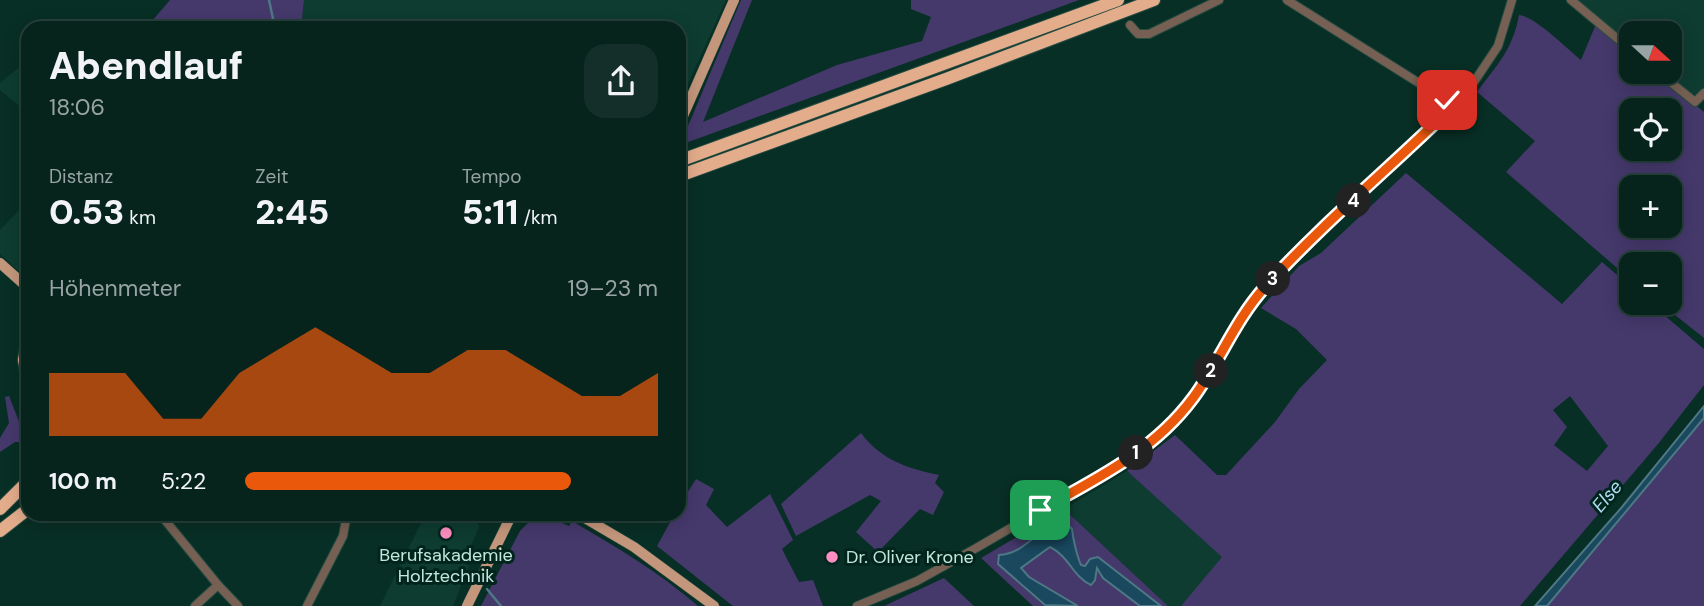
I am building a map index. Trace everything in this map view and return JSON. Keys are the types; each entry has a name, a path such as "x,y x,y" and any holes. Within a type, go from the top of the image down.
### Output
{"highway":[{"path":"686,158 1118,0"},
{"path":"686,173 1154,0"},
{"path":"0,509 21,488"},
{"path":"0,514 21,498"},
{"path":"0,531 21,514"}],"main road":[{"path":"686,109 734,0"},
{"path":"0,262 21,282"},
{"path":"467,606 509,521"},
{"path":"590,521 634,547 714,606"}],"street":[{"path":"1130,25 1138,34 1149,34 1219,0"},
{"path":"1287,0 1447,100 1452,107"},
{"path":"857,606 917,581 1117,466 1172,424 1194,397 1231,335 1265,287 1470,88 1494,53 1504,32 1512,0"},
{"path":"1571,0 1619,40"},
{"path":"1672,84 1695,103 1704,93"},
{"path":"166,521 238,606"},
{"path":"307,606 343,536 346,521"},
{"path":"195,606 218,585"}],"shaded area":[{"path":"170,0 304,0 302,21 152,21"},
{"path":"304,0 726,0 686,89 686,21 302,21"},
{"path":"741,0 752,0 703,122 837,65 922,41 931,17 911,9 911,0 1079,0 686,143 686,131"},
{"path":"1577,0 1704,0 1704,88 1698,95 1690,93 1679,84 1682,84 1682,21 1619,21 1619,35"},
{"path":"1519,15 1526,17 1581,60 1596,24 1619,42 1619,84 1670,84 1704,112 1704,338 1675,315 1682,315 1682,252 1619,252 1619,270 1506,172 1535,141 1477,92 1513,38"},
{"path":"21,66 21,107 0,90 0,83"},
{"path":"1406,173 1562,304 1602,262 1619,277 1619,315 1664,315 1704,349 1704,385 1658,444 1520,606 1181,606 1222,557 1127,471 1175,435 1217,475 1226,475 1275,422 1299,389 1327,360 1296,329 1261,308 1299,266 1321,253","holes":["1570,396 1608,446 1587,471 1554,445 1567,427 1553,410"]},
{"path":"21,208 21,274 0,254 0,230"},
{"path":"9,396 20,424 21,442 15,442 0,452 0,438 9,423 5,397"},
{"path":"1704,406 1704,418 1547,606 1535,606 1622,507"},
{"path":"1704,418 1704,606 1547,606"},
{"path":"861,433 877,450 895,462 939,475 935,483 944,492 933,515 920,509 878,552 856,532 881,501 870,495 796,536 781,504"},
{"path":"1127,471 1223,557 1181,606 1168,606 1064,509"},
{"path":"696,479 714,489 706,505 727,527 770,494 793,540 782,549 799,582 813,580 823,606 733,606 657,546 671,521 686,521 686,495"},
{"path":"1064,509 1168,606 1152,602 1104,563 1088,561 1085,566 1081,565 1072,533 1052,525 998,564 1039,601 1045,605 1057,606 1033,606 981,558"},
{"path":"422,521 477,521 479,527 464,563 469,566 453,606 380,606"},
{"path":"558,521 569,526 572,521 653,571 698,606 481,606 520,531 528,523"},
{"path":"1058,522 1067,524 1072,529 1081,565 1085,566 1090,559 1098,557 1161,606 1140,606 1103,578 1097,568 1095,580 1091,585 1079,577 1062,556 1050,547 1021,568 1029,577 1078,606 1045,605 998,564 999,555 1016,551"},
{"path":"1050,546 1068,559 1083,580 1091,584 1097,567 1103,578 1140,606 1078,606 1029,577 1021,567"},
{"path":"944,578 974,606 884,606"}],"waterway":[{"path":"269,0 274,21"},
{"path":"487,589 501,606"}],"place":[{"name":"Berufsakademie Holztechnik","path":"446,533"},
{"name":"Dr. Oliver Krone","path":"832,557"}],"route":[{"path":"1040,510 1117,466 1172,424 1194,397 1231,335 1265,287 1452,107 1447,100"}],"water label":[{"name":"Else","path":"1607,496"}]}
